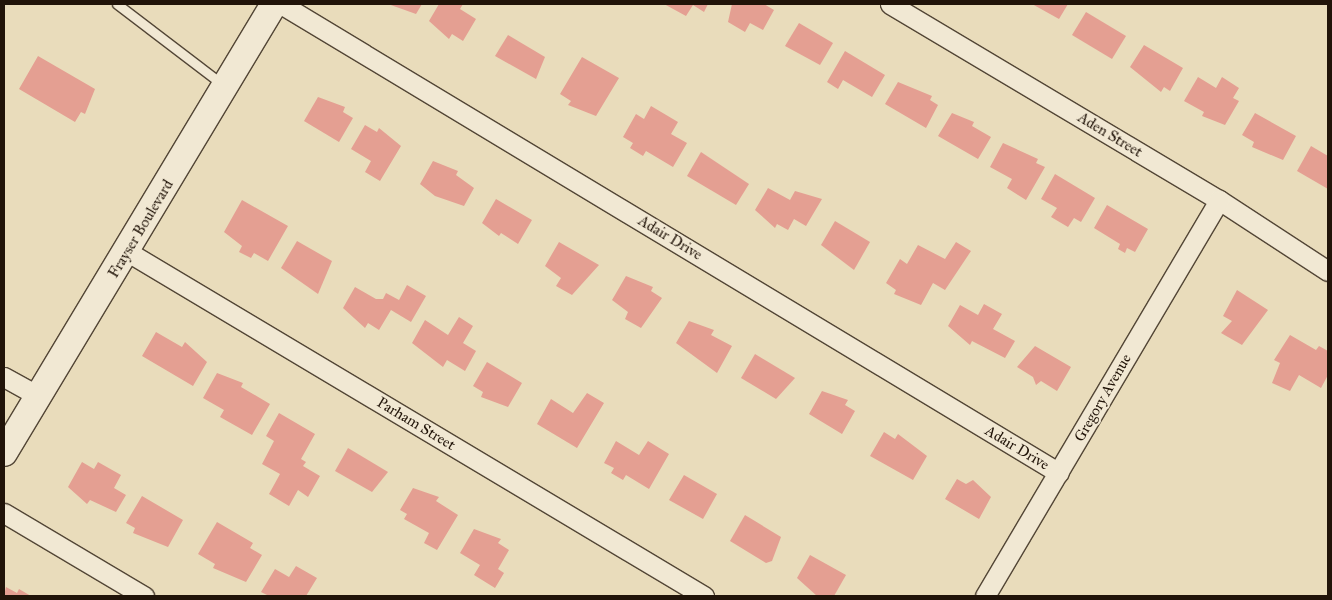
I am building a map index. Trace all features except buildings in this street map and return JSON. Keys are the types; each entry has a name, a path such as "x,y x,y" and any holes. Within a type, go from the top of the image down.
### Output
{"main road":[{"name":"Frayser Boulevard","path":"4,453 128,252 274,4"}],"street":[{"name":"Adair Drive","path":"281,4 1058,473"},
{"name":"Aden Street","path":"890,4 1219,200 1328,270"},
{"name":"Gregory Avenue","path":"986,596 1219,200"},
{"name":"Parham Street","path":"128,252 704,596"},
{"path":"4,377 38,396"},
{"path":"4,513 144,596"}],"lane":[{"path":"117,4 225,87"}]}
